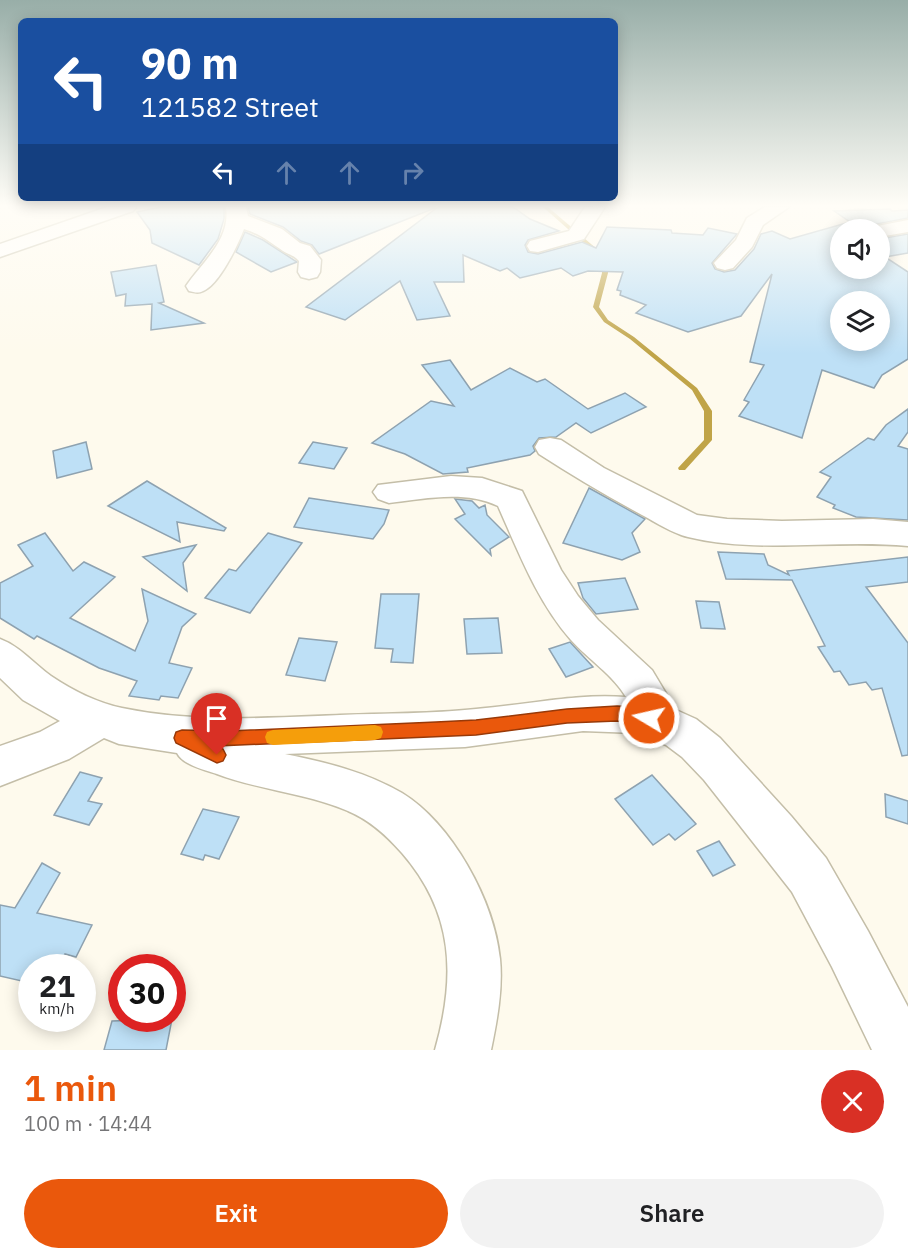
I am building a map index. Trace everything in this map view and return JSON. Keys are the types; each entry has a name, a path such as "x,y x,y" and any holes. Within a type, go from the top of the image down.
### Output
{"street":[{"path":"198,286 222,256"},
{"path":"306,256 310,260 309,272"},
{"path":"725,263 731,256"},
{"path":"550,447 593,475 690,526 727,531 782,533 873,531 908,534"},
{"path":"389,492 465,486 482,488 511,499 546,574 565,606 585,630 638,682 661,722"},
{"path":"0,655 16,672 47,695 99,720 182,738 229,739 476,728 567,716 617,714 637,715 661,722 683,733 709,756 810,876 855,956 902,1050"},
{"path":"0,766 54,746 99,720"},
{"path":"182,738 232,761 368,797 395,814 424,841 468,921 474,960 464,1050"}],"building":[{"path":"180,256 206,256 199,265"},
{"path":"243,256 288,256 297,262 271,272"},
{"path":"373,256 463,256 464,282 434,282 450,316 417,320 400,281 345,320 306,307"},
{"path":"465,256 718,256 712,263 715,269 724,272 735,270 748,256 830,256 830,279 890,279 890,260 908,272 908,359 882,375 874,388 822,370 802,438 739,416 749,402 744,400 764,365 750,362 772,274 741,316 688,332 636,313 646,305 620,295 621,291 617,290 623,272 588,271 573,276 561,268 520,278 507,268 500,271"},
{"path":"156,265 164,302 159,303 204,323 151,330 152,304 125,306 126,294 116,296 111,272"},
{"path":"450,360 471,390 510,368 537,382 545,379 588,409 625,393 646,407 591,433 576,423 556,437 539,438 533,446 535,451 530,455 467,468 468,472 443,474 405,454 372,443 431,401 454,406 422,365"},
{"path":"908,409 908,432 898,446 908,449 908,520 856,517 833,508 835,505 817,497 831,477 820,472 868,438 874,440 886,425"},
{"path":"86,442 92,469 57,478 53,451"},
{"path":"313,442 347,448 334,469 299,463"},
{"path":"147,481 226,528 224,531 177,522 180,542 108,506"},
{"path":"589,488 645,519 632,533 640,552 622,560 563,543"},
{"path":"309,498 389,510 384,524 373,539 294,527"},
{"path":"455,499 472,501 479,508 485,505 487,515 509,537 490,549 491,555 455,519 465,514"},
{"path":"45,533 73,571 84,562 115,577 70,618 135,651 148,621 142,589 196,614 182,627 169,663 192,668 178,698 161,696 159,700 129,696 137,681 99,668 37,636 34,639 0,618 0,583 33,566 18,545"},
{"path":"268,533 302,543 250,613 205,598 229,569 236,571"},
{"path":"196,545 183,563 187,591 143,557"},
{"path":"718,552 764,554 768,565 789,575 787,571 908,557 908,582 866,587 908,643 908,755 902,756 882,688 872,690 866,682 849,685 840,671 834,672 818,647 825,646 792,580 726,579"},
{"path":"625,578 638,609 596,614 583,598 578,583"},
{"path":"381,594 419,594 413,663 391,662 393,649 375,648"},
{"path":"696,601 719,602 725,629 701,628"},
{"path":"498,618 502,653 467,654 464,619"},
{"path":"299,638 337,642 325,681 286,675"},
{"path":"570,642 593,667 566,677 549,649"},
{"path":"80,772 102,778 88,801 102,804 89,825 54,815"},
{"path":"652,775 696,824 675,840 669,834 653,845 615,799"},
{"path":"885,794 908,801 908,824 886,817"},
{"path":"203,809 239,817 219,859 205,855 203,860 181,854"},
{"path":"719,841 735,865 713,876 697,851"},
{"path":"42,863 60,873 37,913 92,925 78,954 18,954 18,980 0,976 0,905 15,908"},
{"path":"109,1032 169,1032 166,1050 104,1050"}],"waterway":[{"path":"605,260 605,273 596,307 606,321 632,338 695,389 708,411 708,440 682,468"}],"slow traffic":[{"path":"273,737 375,732"}],"route":[{"path":"217,755 182,738 229,739 476,728 567,716 617,714 649,718"}]}
